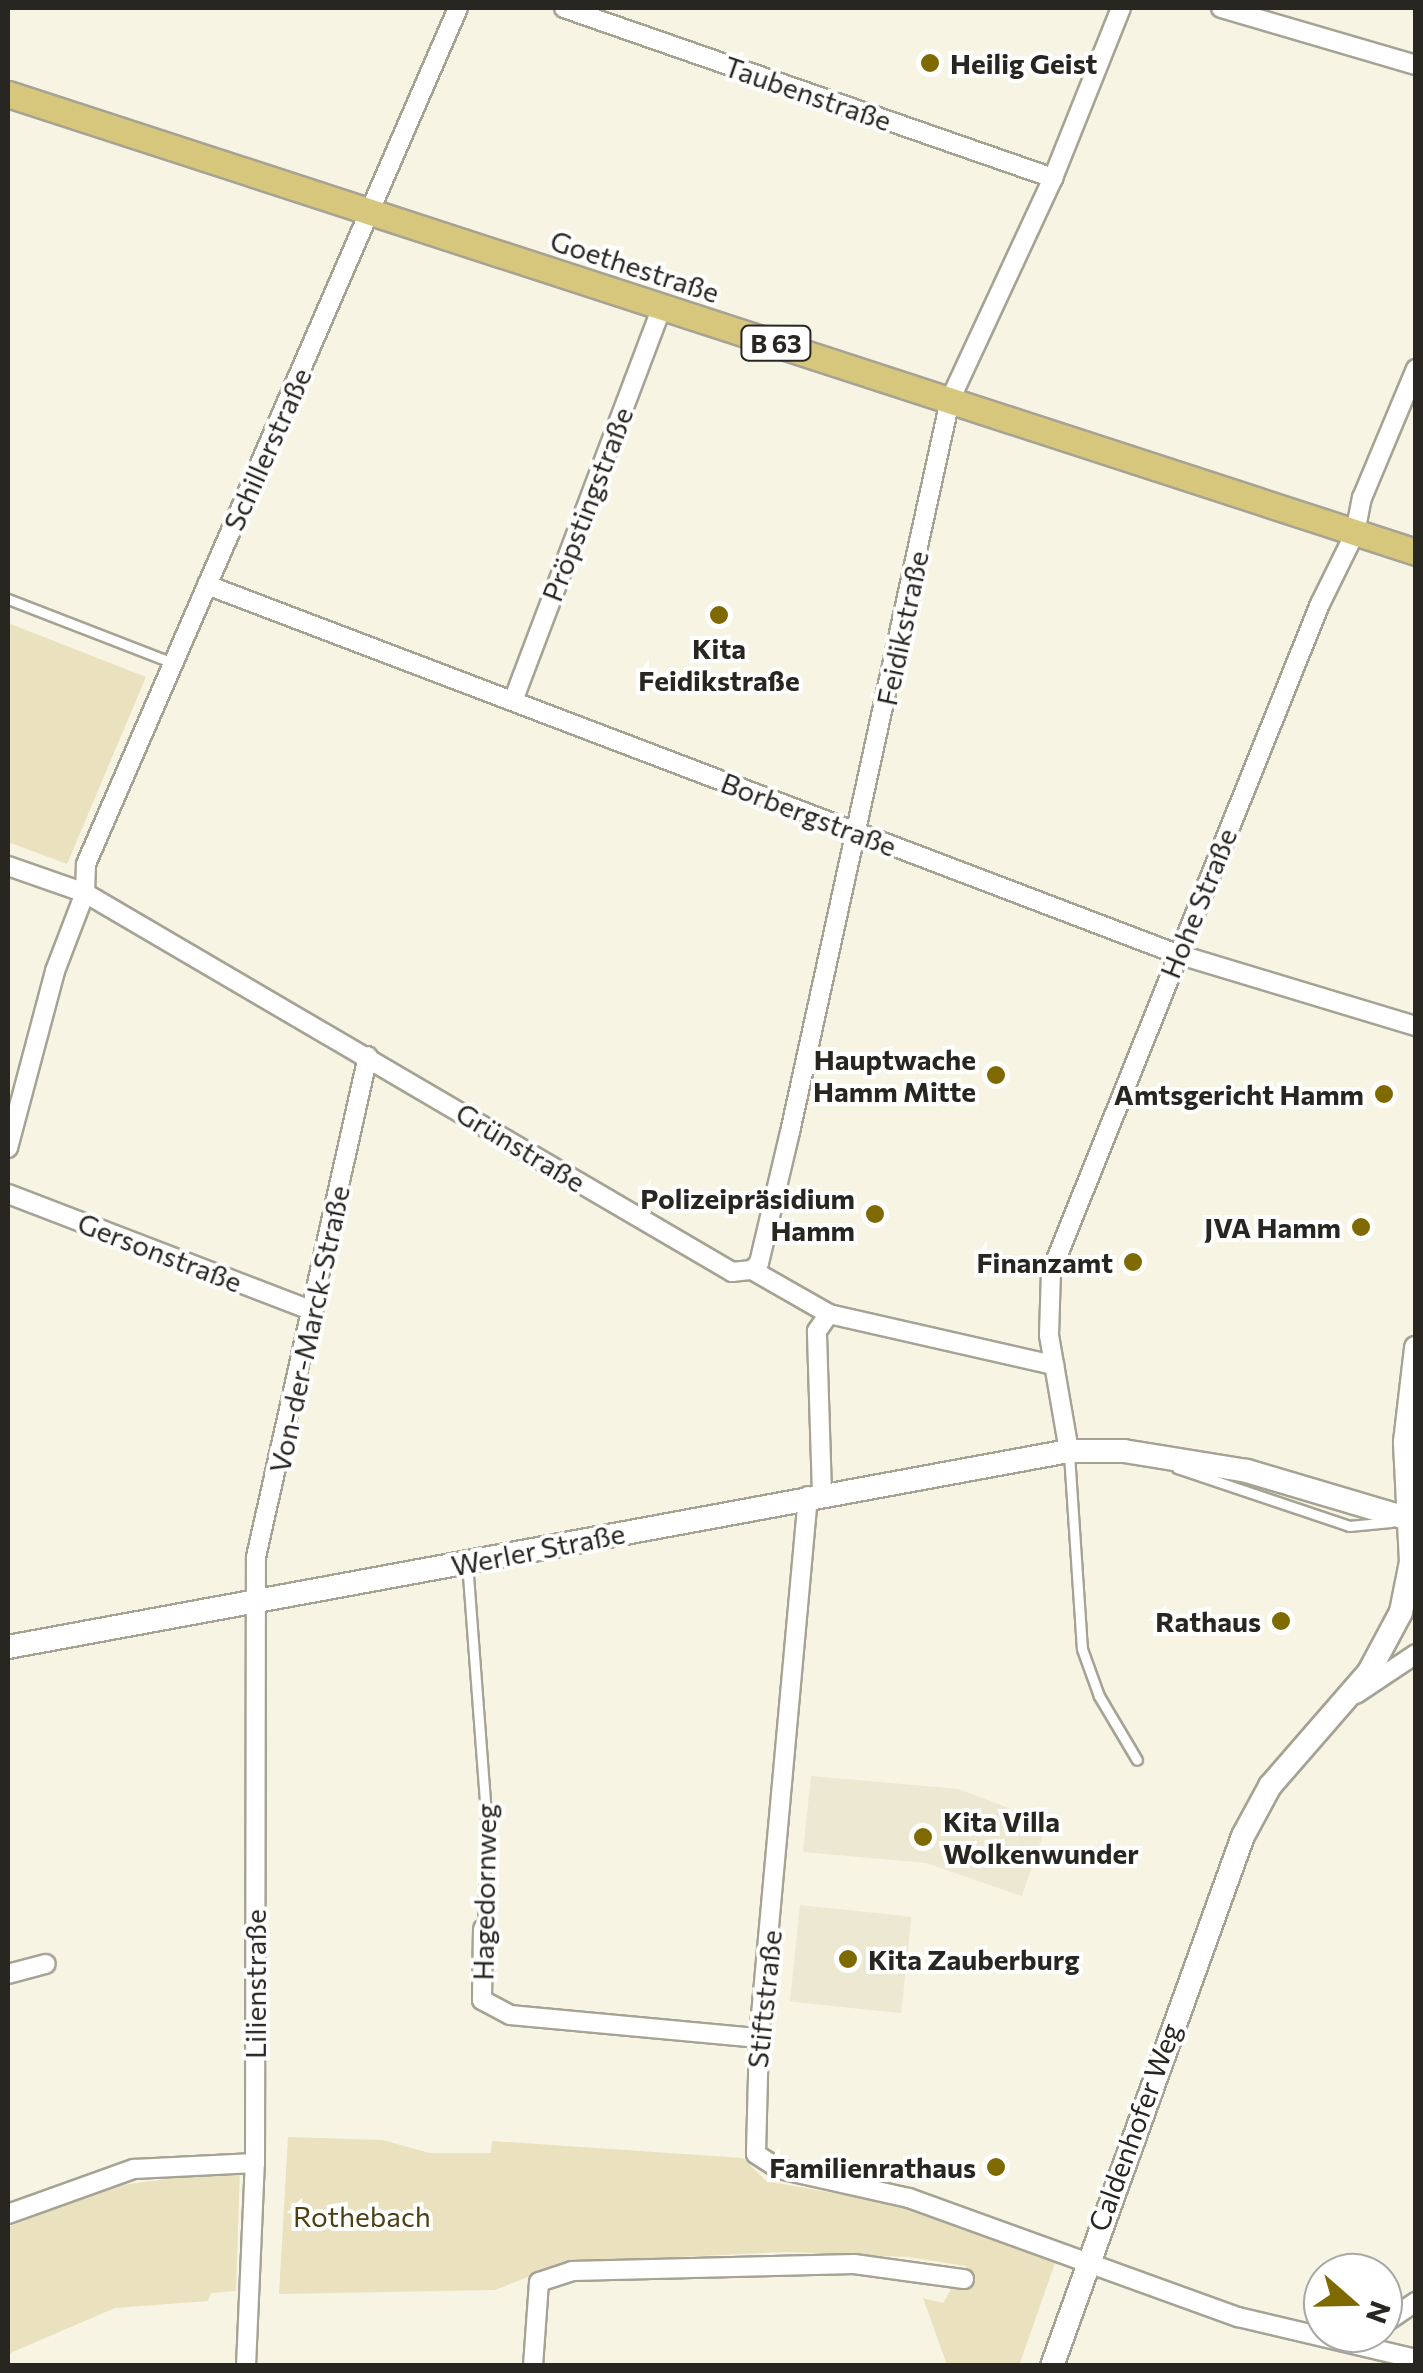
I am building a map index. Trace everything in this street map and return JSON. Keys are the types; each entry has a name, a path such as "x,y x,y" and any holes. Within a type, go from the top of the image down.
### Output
{"main road":[{"name":"Goethestraße","path":"8,94 1416,552"},
{"name":"Caldenhofer Weg","path":"1052,2366 1221,1890 1270,1786 1377,1659 1401,1612 1411,1562 1413,1520 1405,1442 1416,1348"},
{"name":"Werler Straße","path":"8,1647 1069,1451 1147,1454 1274,1478 1413,1520"}],"street":[{"name":"Schillerstraße","path":"8,1148 55,971 85,893 86,864 458,8"},
{"name":"Taubenstraße","path":"564,8 1053,178"},
{"name":"Feidikstraße","path":"752,1270 762,1252 858,832 950,400 1053,178 1121,8"},
{"path":"1221,8 1416,65"},
{"name":"Pröpstingstraße","path":"513,701 662,306"},
{"name":"Hohe Straße","path":"1069,1451 1054,1365 1051,1272 1176,954 1355,533 1362,498 1416,369"},
{"name":"Borbergstraße","path":"207,586 1176,954 1416,1026"},
{"name":"Grünstraße","path":"8,866 85,893 732,1272 752,1270 828,1314 1054,1365"},
{"name":"Von-der-Marck-Straße","path":"252,1602 256,1557 368,1056"},
{"name":"Gersonstraße","path":"8,1194 312,1312"},
{"path":"815,1495 817,1331 828,1314"},
{"name":"Stiftstraße","path":"815,1495 759,2038 753,2142 760,2159 779,2170 922,2202 1085,2266"},
{"name":"Lilienstraße","path":"246,2366 255,2163 252,1602"},
{"path":"1342,1702 1416,1654"},
{"name":"Hagedornweg","path":"483,1929 482,2000 510,2016 759,2038"},
{"path":"8,1974 46,1964"},
{"path":"8,2214 134,2169 255,2163"},
{"path":"532,2366 539,2282 610,2268 772,2263 905,2266 964,2279"},
{"path":"1085,2266 1257,2322 1303,2329"}],"lane":[{"path":"8,599 173,663"},
{"path":"1069,1451 1082,1650 1099,1696 1138,1760"},
{"name":"Hagedornweg","path":"468,1562 486,1816 483,1929"}],"shaded area":[{"name":"Kita Villa Wolkenwunder","path":"811,1776 959,1789 1047,1823 1022,1896 926,1863 803,1852"},
{"name":"Kita Zauberburg","path":"800,1905 911,1917 901,2013 790,2001"}],"green space":[{"path":"8,623 146,677 67,864 8,842"},
{"name":"Rothebach","path":"288,2137 383,2140 429,2153 491,2153 492,2141 743,2158 766,2181 889,2203 1055,2263 1019,2366 947,2365 923,2298 943,2303 953,2286 963,2287 966,2266 908,2257 785,2252 566,2262 495,2290 279,2294"},
{"name":"Rothebach","path":"240,2169 236,2291 211,2293 208,2301 115,2308 8,2354 8,2227 114,2186"}],"place":[{"name":"Heilig Geist","path":"930,63"},
{"name":"Kita Feidikstraße","path":"719,615"},
{"name":"Hauptwache Hamm Mitte","path":"996,1075"},
{"name":"Amtsgericht Hamm","path":"1384,1094"},
{"name":"Polizeipräsidium Hamm","path":"875,1214"},
{"name":"JVA Hamm","path":"1361,1227"},
{"name":"Finanzamt","path":"1133,1262"},
{"name":"Rathaus","path":"1281,1621"},
{"name":"Kita Villa Wolkenwunder","path":"923,1837"},
{"name":"Kita Zauberburg","path":"848,1959"},
{"name":"Familienrathaus","path":"996,2167"}]}
